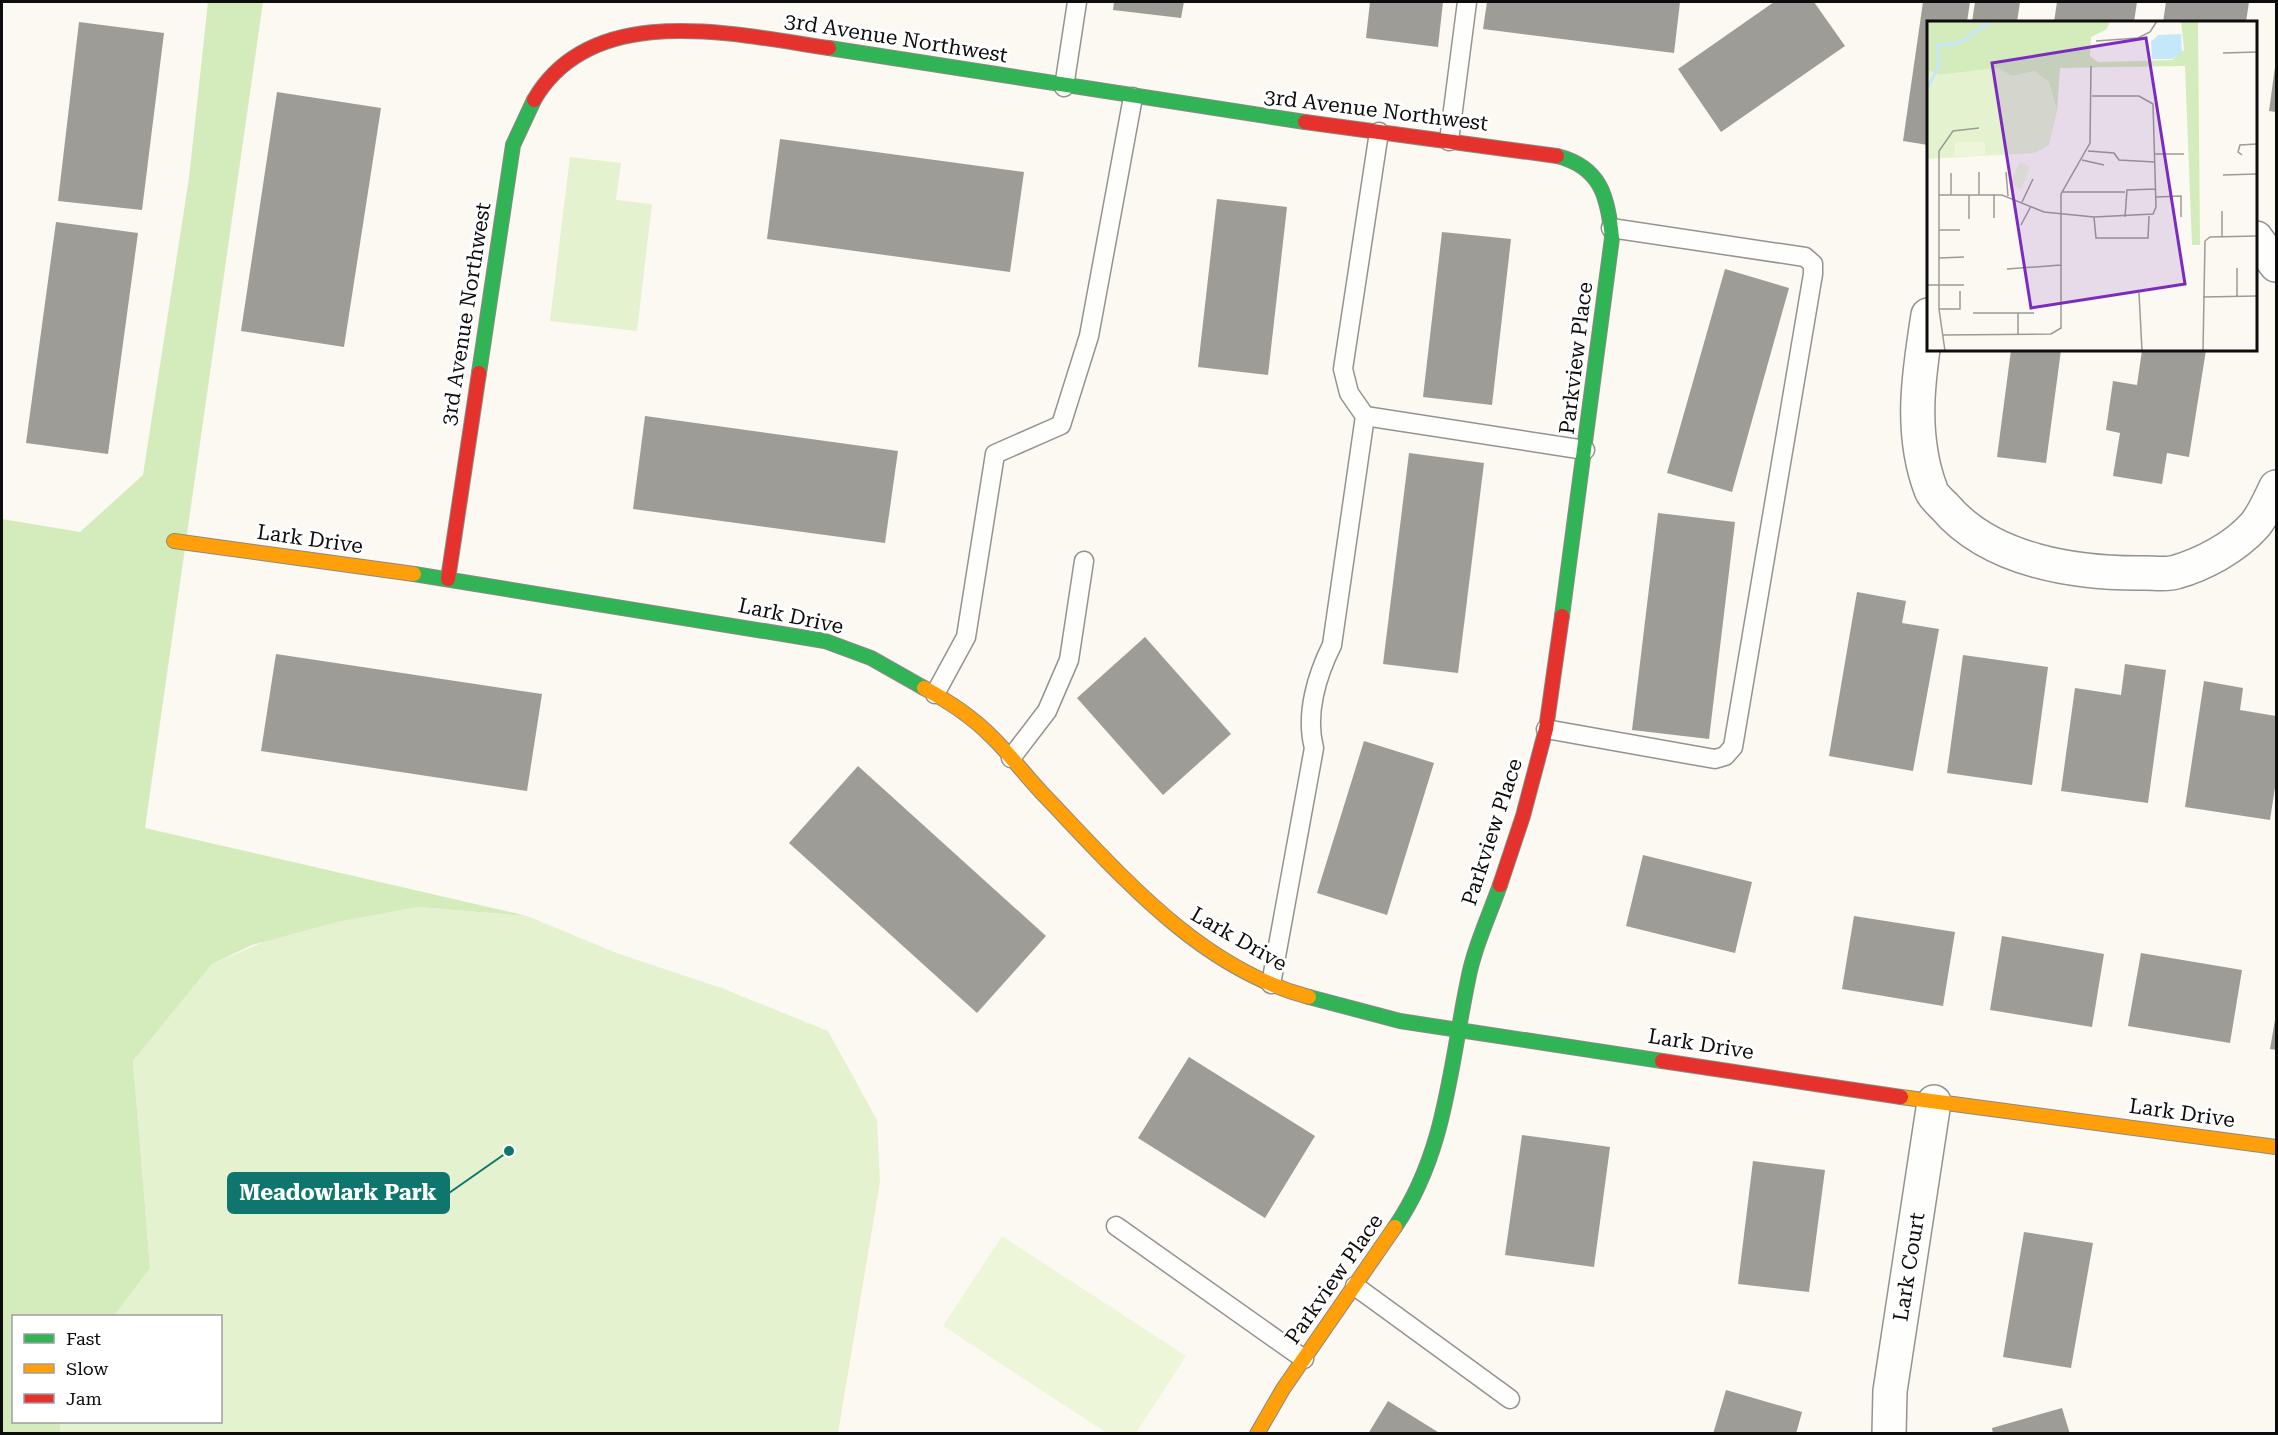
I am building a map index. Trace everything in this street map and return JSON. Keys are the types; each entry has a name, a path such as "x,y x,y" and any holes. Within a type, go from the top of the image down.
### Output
{"street":[{"name":"3rd Avenue Northwest","path":"448,579 513,145 525,111 546,80 572,53 604,39 635,31 678,27 854,51 1064,87 1379,132 1539,152 1577,162 1596,178 1604,192"},
{"name":"Parkview Place","path":"1257,1434 1304,1359 1400,1220 1425,1176 1449,1089 1468,977 1522,816 1546,729 1585,450 1611,228 1604,192"},
{"path":"2257,239 2277,265"},
{"path":"1927,325 1920,362 1917,410 1921,451 1931,492 1961,526 2002,550 2061,566 2129,573 2175,573 2223,552 2254,526 2277,487"},
{"name":"Lark Drive","path":"174,541 448,579 825,641 871,658 949,702 990,735 1176,928 1215,954 1271,984 1294,993 1400,1021 1459,1028 1934,1102 2277,1147"},
{"name":"Lark Court","path":"1889,1434 1890,1391 1934,1102"}],"lane":[{"path":"1064,87 1077,2"},
{"path":"1449,141 1467,2"},
{"path":"935,694 966,637 995,454 1061,424 1089,336 1133,97"},
{"path":"1271,984 1314,748 1310,730 1320,671 1332,645 1365,416 1348,393 1344,369 1379,132"},
{"path":"1546,729 1715,759 1725,756 1733,747 1813,274 1813,264 1805,256 1611,228"},
{"path":"1365,416 1585,450"},
{"path":"1011,758 1047,711 1069,660 1084,561"},
{"path":"1116,1226 1304,1359"},
{"path":"1355,1286 1510,1399"}],"green space":[{"path":"208,2 263,2 145,828 527,916 418,907 337,922 252,945 212,964 133,1061 150,1268 115,1315 12,1315 12,1423 60,1423 60,1433 2,1433 2,519 80,532 143,475 189,178"},
{"path":"570,157 621,163 616,200 652,204 637,331 550,321"},
{"path":"418,907 527,916 619,954 724,989 828,1031 877,1120 880,1182 838,1433 60,1434 60,1423 222,1423 222,1315 115,1315 150,1268 133,1061 212,964 266,941 336,922"},
{"path":"1002,1236 1186,1356 1136,1433 1107,1433 943,1326"}],"building":[{"path":"1114,2 1184,2 1181,18 1113,10"},
{"path":"1370,2 1443,2 1438,47 1366,38"},
{"path":"1487,2 1680,2 1674,53 1483,29"},
{"path":"1774,2 1814,2 1845,46 1721,132 1678,69"},
{"path":"1923,2 1970,2 1967,21 1927,21 1927,145 1903,141"},
{"path":"1975,2 2020,2 2017,21 1972,21"},
{"path":"2057,2 2137,2 2134,21 2054,21"},
{"path":"2166,2 2249,2 2246,21 2163,21"},
{"path":"79,22 164,33 142,210 58,201"},
{"path":"2276,67 2276,112 2269,111"},
{"path":"277,92 381,108 344,347 241,331"},
{"path":"780,139 1024,172 1010,272 767,239"},
{"path":"1217,199 1287,207 1268,375 1198,367"},
{"path":"56,222 138,233 108,454 26,443"},
{"path":"1442,232 1511,239 1492,405 1423,397"},
{"path":"1725,269 1789,288 1732,492 1667,473"},
{"path":"2011,351 2061,351 2046,463 1997,457"},
{"path":"2142,351 2206,351 2189,457 2167,453 2162,484 2113,476 2120,433 2106,430 2113,381 2137,385"},
{"path":"645,416 898,451 885,543 633,509"},
{"path":"1409,453 1484,463 1458,673 1383,664"},
{"path":"1658,513 1735,522 1709,739 1632,730"},
{"path":"1857,592 1906,601 1902,623 1939,629 1913,771 1829,756"},
{"path":"1145,637 1231,734 1163,795 1077,698"},
{"path":"276,654 542,694 527,791 261,751"},
{"path":"1963,655 2048,667 2032,785 1947,773"},
{"path":"2125,664 2166,670 2148,803 2061,791 2075,688 2121,695"},
{"path":"2204,681 2243,688 2240,710 2276,716 2276,781 2270,820 2185,807"},
{"path":"1364,741 1434,763 1387,915 1317,893"},
{"path":"858,766 1046,936 977,1013 789,843"},
{"path":"1643,855 1752,882 1735,953 1626,926"},
{"path":"1854,916 1955,932 1943,1006 1842,989"},
{"path":"2002,936 2104,954 2092,1027 1990,1010"},
{"path":"2141,953 2242,970 2230,1043 2128,1026"},
{"path":"2276,1020 2276,1050 2270,1049"},
{"path":"1189,1057 1315,1136 1265,1218 1138,1138"},
{"path":"1522,1135 1610,1147 1594,1267 1505,1255"},
{"path":"1753,1161 1825,1170 1809,1292 1738,1284"},
{"path":"2024,1232 2093,1243 2071,1368 2003,1357"},
{"path":"1726,1390 1802,1412 1796,1434 1713,1434"},
{"path":"1388,1401 1441,1434 1368,1434"},
{"path":"2062,1408 2070,1434 1993,1434 1992,1428"}],"traffic: fast":[{"path":"829,48 1305,122"},
{"path":"479,373 513,145 534,100"},
{"path":"1557,156 1584,168 1600,186 1608,209 1612,238 1562,616"},
{"path":"414,574 825,641 871,658 924,688"},
{"path":"1395,1227 1412,1199 1436,1139 1471,968 1500,885"},
{"path":"1309,997 1400,1021 1662,1061"}],"traffic: slow":[{"path":"174,541 414,574"},
{"path":"924,688 959,709 983,728 1101,855 1163,914 1196,941 1231,964 1269,983 1309,997"},
{"path":"1901,1097 2276,1147"},
{"path":"1257,1434 1283,1389 1395,1227"}],"traffic: jam":[{"path":"534,100 559,68 591,48 628,36 667,31 709,32 829,48"},
{"path":"1305,122 1557,156"},
{"path":"448,579 479,373"},
{"path":"1500,885 1523,816 1546,729 1562,616"},
{"path":"1662,1061 1901,1097"}],"place":[{"name":"Meadowlark Park","path":"509,1151"}]}
